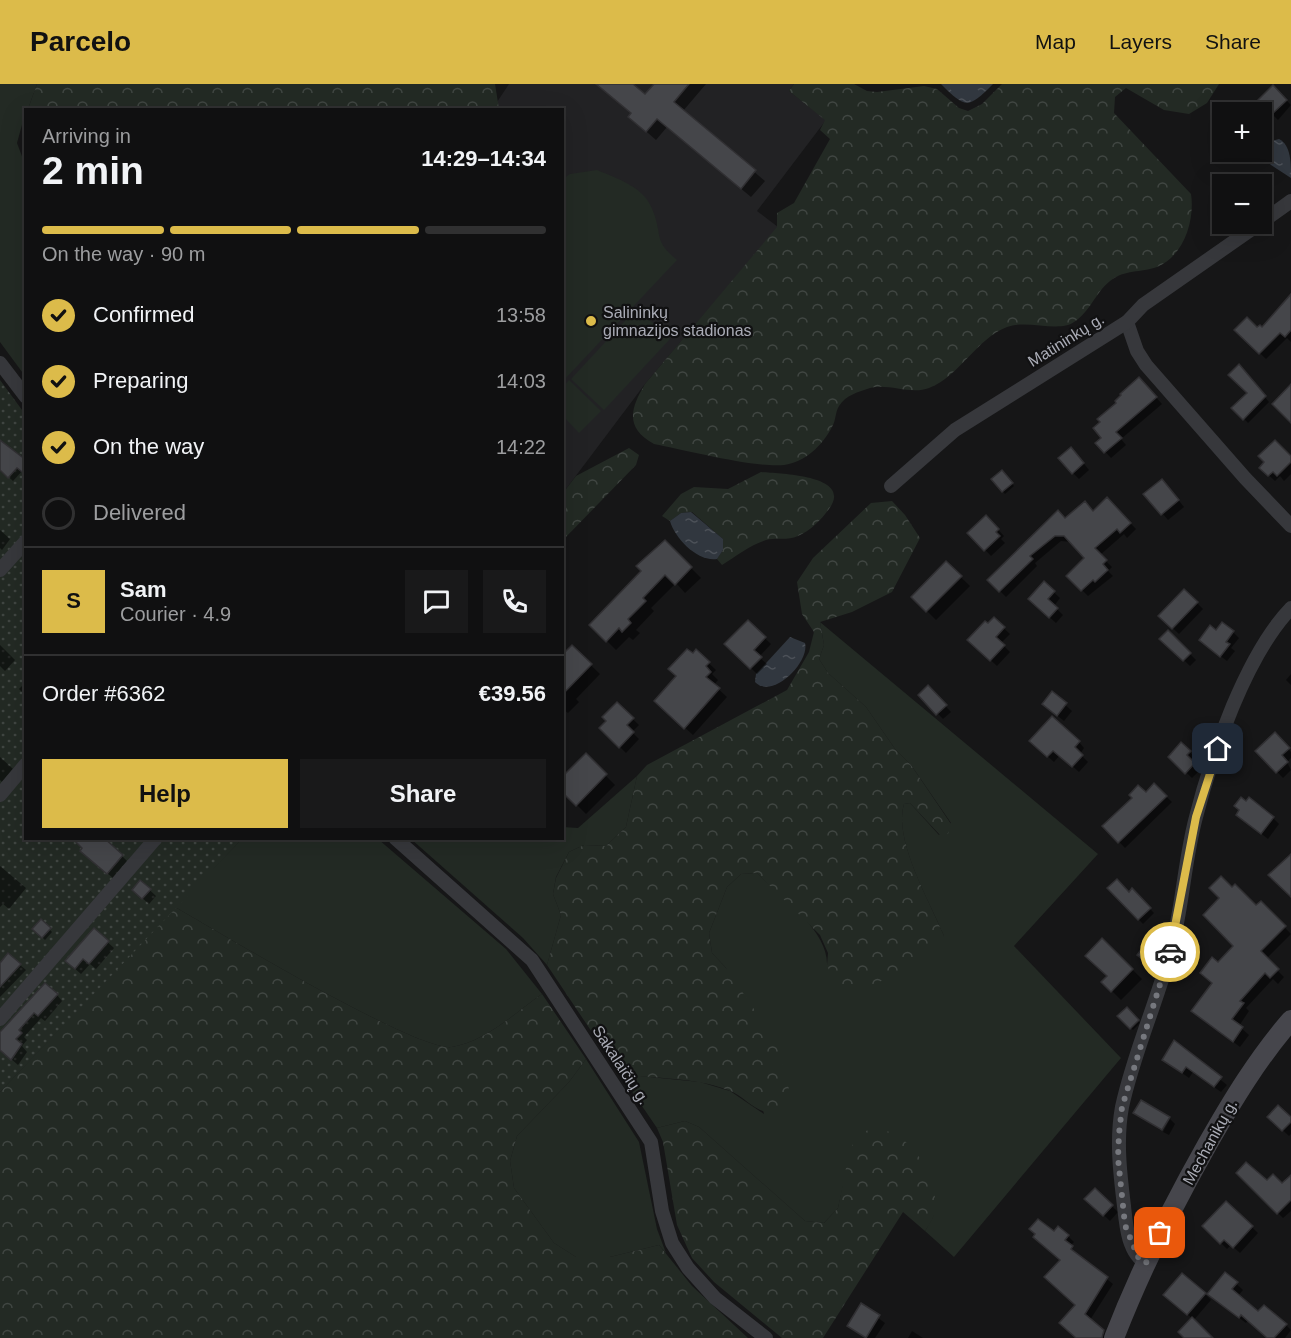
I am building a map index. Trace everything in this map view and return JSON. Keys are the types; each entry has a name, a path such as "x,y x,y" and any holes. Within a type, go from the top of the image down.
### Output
{"main road":[{"name":"Mechanikų g.","path":"1114,1338 1146,1263 1199,1160 1242,1085 1291,1020"}],"street":[{"name":"Matininkų g.","path":"1272,214 1291,201"},
{"name":"Matininkų g.","path":"891,486 955,430 1126,321 1143,305 1244,234"},
{"path":"1126,321 1137,351 1146,365 1245,478 1291,526"},
{"path":"0,363 24,394"},
{"path":"0,570 24,543"},
{"path":"1146,1263 1134,1253 1125,1225 1118,1158 1122,1107 1160,993 1174,939 1196,817 1233,704 1256,658 1291,608"},
{"path":"0,795 24,766"},
{"path":"0,1019 154,840"},
{"name":"Sakalaičių g.","path":"397,840 532,960 651,1142 662,1211 672,1242 688,1268 715,1298 766,1338"}],"shaded area":[{"path":"509,84 794,84 789,91 826,120 757,211 778,227 645,384 564,492 564,108 499,108 497,102"}],"green space":[{"path":"0,84 37,84 28,108 24,108 24,117 17,143 24,162 24,375 0,342"},
{"path":"37,84 495,84 499,108 28,108"},
{"path":"794,84 854,84 867,91 877,92 924,86 937,89 959,108 968,111 982,104 1002,84 1219,84 1207,103 1189,114 1164,110 1126,88 1115,97 1114,113 1191,194 1189,226 1181,246 1166,262 1157,267 1116,277 1105,286 1074,322 1060,326 1024,324 1007,327 986,340 950,375 929,388 914,390 877,387 853,394 839,406 833,425 818,447 806,457 792,463 756,464 654,444 645,438 634,425 636,402 645,384 777,227 777,213 794,203 830,139 820,130 825,120 789,91"},
{"name":"Salininkų gimnazijos stadionas","path":"597,170 637,190 644,196 653,211 661,243 677,260 564,380 564,178 570,174"},
{"path":"637,308 670,339 604,410 571,379"},
{"path":"0,380 24,413 24,840 241,840 0,1092"},
{"path":"569,380 601,411 579,433 564,417 564,386"},
{"path":"629,448 639,455 636,465 564,539 564,492 576,476"},
{"path":"761,472 812,478 832,489 834,498 822,517 802,534 760,542 722,565 717,559 723,550 723,539 692,512 681,513 670,521 662,516 681,494 694,487 728,489"},
{"path":"892,501 905,515 920,538 892,592 852,612 820,622 824,645 819,659 828,673 866,707 895,749 911,765 951,824 948,834 940,835 910,803 904,804 902,818 908,852 944,936 928,957 904,972 851,993 840,990 827,966 828,953 820,935 757,873 741,874 727,887 709,933 712,953 726,968 775,1040 791,1096 777,1113 769,1113 756,1108 735,1093 715,1086 620,1074 547,965 561,915 553,894 556,878 569,852 584,845 606,846 626,827 637,776 647,765 787,690 809,652 814,632 802,614 797,582 813,558 871,503"},
{"path":"820,622 1098,854 1014,946 1121,1058 954,1257 925,1231 933,1217 935,1202 843,1186 838,1208 824,1223 805,1221 699,1127 685,1121 657,1128 620,1074 700,1082 730,1091 764,1114 726,968 712,953 709,933 727,887 741,874 757,873 802,915 820,940 826,953 827,966 944,936 908,853 902,819 904,804 910,803 939,835 951,823 911,765 895,749 866,707 828,673 819,659 824,645"},
{"path":"637,776 626,827 606,846 584,845 569,852 556,877 553,894 561,915 547,965 523,938 412,840 564,840 564,827 578,828"},
{"path":"241,840 379,840 506,949 542,994 488,1033 476,1039 452,1047 432,1043 400,1031 316,988 175,907"},
{"path":"175,907 316,988 400,1031 432,1043 452,1047 476,1039 499,1026 542,994 586,1059 569,1082 517,1136 510,1161 514,1188 554,1243 576,1257 610,1257 659,1245 692,1286 748,1338 0,1338 0,1092"},
{"path":"586,1059 639,1142 657,1229 666,1253 659,1245 610,1257 576,1257 554,1243 514,1188 510,1161 517,1136 569,1082"},
{"path":"685,1121 699,1127 805,1221 824,1223 838,1208 848,1158 855,1138 871,1128 892,1133 912,1148 926,1169 934,1192 934,1215 925,1231 903,1212 823,1338 782,1338 714,1282 692,1258 677,1225 663,1142 657,1128"}],"water":[{"path":"941,84 993,84 978,98 967,103 956,98"},
{"path":"1279,139 1286,146 1291,178 1268,162 1272,162 1272,141"},
{"path":"691,512 723,539 723,550 717,559 702,557 695,553 682,542 673,528 670,521 681,513"},
{"path":"790,637 805,643 802,660 796,668 780,683 762,686 755,682 756,674"}],"building":[{"path":"596,84 633,84 645,94 654,84 689,84 674,102 756,170 741,189 657,119 646,132 628,117 631,113"},
{"path":"1273,85 1287,100 1272,114 1272,102 1257,101"},
{"path":"1291,294 1291,330 1285,337 1280,333 1259,354 1234,330 1247,317 1257,327 1260,325 1262,327"},
{"path":"1239,364 1266,396 1243,420 1231,408 1247,393 1228,375"},
{"path":"1139,377 1157,397 1116,432 1122,438 1104,453 1095,443 1101,438 1093,428 1100,422 1097,419 1116,403 1120,394"},
{"path":"1291,384 1291,423 1272,404"},
{"path":"0,440 24,458 24,473 17,468 8,478 0,470"},
{"path":"1275,440 1291,456 1291,462 1277,476 1273,472 1268,476 1259,468 1264,462 1258,456"},
{"path":"1071,447 1084,463 1072,474 1058,458"},
{"path":"1002,470 1013,483 1002,492 991,479"},
{"path":"1162,479 1179,500 1161,515 1143,494"},
{"path":"1107,497 1131,523 1120,533 1117,529 1095,548 1107,560 1103,564 1108,570 1095,582 1093,580 1081,591 1066,576 1084,558 1064,536 1055,536 1030,556 1033,559 999,592 987,580 1058,510 1065,518 1085,501 1093,511"},
{"path":"986,515 999,529 996,532 1000,536 984,551 967,533"},
{"path":"665,540 692,567 675,585 665,575 643,598 646,601 628,619 631,623 622,632 619,628 606,642 589,625 641,571 636,566"},
{"path":"946,561 962,576 926,612 911,597"},
{"path":"1044,581 1055,591 1048,599 1058,608 1049,618 1028,599"},
{"path":"1184,589 1198,602 1172,629 1158,616"},
{"path":"994,617 1005,627 996,637 1005,645 990,661 967,640 985,621 988,623"},
{"path":"748,620 766,637 754,650 762,657 750,669 724,644"},
{"path":"1222,622 1234,631 1226,642 1230,644 1220,657 1199,640 1210,625 1216,630"},
{"path":"1168,630 1191,653 1183,661 1159,639"},
{"path":"572,645 592,664 564,693 564,653"},
{"path":"687,649 693,653 696,649 710,662 706,666 711,672 706,677 720,688 684,729 654,701 676,676 668,669"},
{"path":"928,685 947,705 936,715 918,695"},
{"path":"1052,691 1067,703 1057,716 1042,704"},
{"path":"617,702 634,718 627,725 634,732 619,748 599,728 606,721 602,717"},
{"path":"1052,716 1080,741 1075,747 1083,755 1072,767 1053,751 1047,757 1029,741"},
{"path":"1275,732 1290,748 1282,755 1288,762 1276,773 1255,751"},
{"path":"1181,742 1191,751 1187,755 1195,763 1185,774 1168,757"},
{"path":"586,753 607,774 576,806 564,794 564,775"},
{"path":"1154,783 1167,796 1118,843 1102,826 1132,798 1129,795 1138,785 1146,792"},
{"path":"1241,797 1246,801 1249,797 1274,817 1261,834 1236,815 1239,810 1234,806"},
{"path":"74,840 106,840 123,855 107,874 80,851 82,848"},
{"path":"1291,854 1291,897 1268,875"},
{"path":"1221,876 1232,887 1235,884 1256,905 1261,901 1286,926 1261,951 1279,969 1270,978 1265,973 1240,1001 1244,1003 1232,1019 1243,1027 1233,1042 1191,1011 1212,983 1200,973 1212,957 1218,962 1233,946 1203,915 1219,898 1209,888"},
{"path":"1117,879 1129,892 1132,888 1151,908 1138,920 1107,888"},
{"path":"140,880 151,889 142,899 132,890"},
{"path":"41,919 51,928 42,938 32,929"},
{"path":"94,928 109,941 89,964 83,959 75,969 65,961"},
{"path":"1102,938 1133,969 1111,992 1101,982 1107,976 1085,956"},
{"path":"1148,940 1159,947 1148,963 1137,955"},
{"path":"8,953 21,964 0,987 0,963"},
{"path":"45,983 58,994 38,1016 34,1013 19,1030 22,1033 16,1039 22,1044 11,1060 0,1050 0,1032"},
{"path":"1127,1007 1139,1020 1130,1029 1117,1016"},
{"path":"1174,1040 1222,1077 1214,1087 1186,1067 1182,1073 1162,1060"},
{"path":"1141,1100 1170,1117 1162,1130 1133,1113"},
{"path":"1278,1105 1291,1117 1291,1122 1282,1131 1267,1117"},
{"path":"1246,1162 1267,1180 1273,1174 1282,1183 1291,1175 1291,1200 1277,1214 1236,1173"},
{"path":"1095,1188 1113,1205 1103,1216 1084,1199"},
{"path":"1226,1201 1253,1226 1233,1248 1224,1240 1220,1244 1202,1226"},
{"path":"1038,1219 1054,1231 1058,1226 1069,1235 1065,1240 1073,1246 1071,1249 1108,1277 1085,1314 1104,1330 1102,1338 1076,1338 1059,1323 1075,1305 1044,1277 1060,1260 1033,1237 1035,1234 1029,1229"},
{"path":"1225,1272 1238,1282 1232,1289 1258,1311 1264,1305 1287,1324 1274,1338 1267,1338 1241,1315 1239,1318 1207,1294"},
{"path":"1182,1273 1206,1293 1187,1315 1163,1295"},
{"path":"861,1303 880,1315 866,1338 847,1326"},
{"path":"1192,1317 1213,1338 1184,1338 1178,1332"}],"way so far":[{"path":"1160,1233 1146,1263 1139,1259 1134,1253 1125,1225 1118,1158 1122,1107 1140,1047 1160,993 1170,952"}],"place":[{"name":"Salininkų gimnazijos stadionas","path":"591,321"}],"route":[{"path":"1170,952 1196,817 1218,749"}]}
